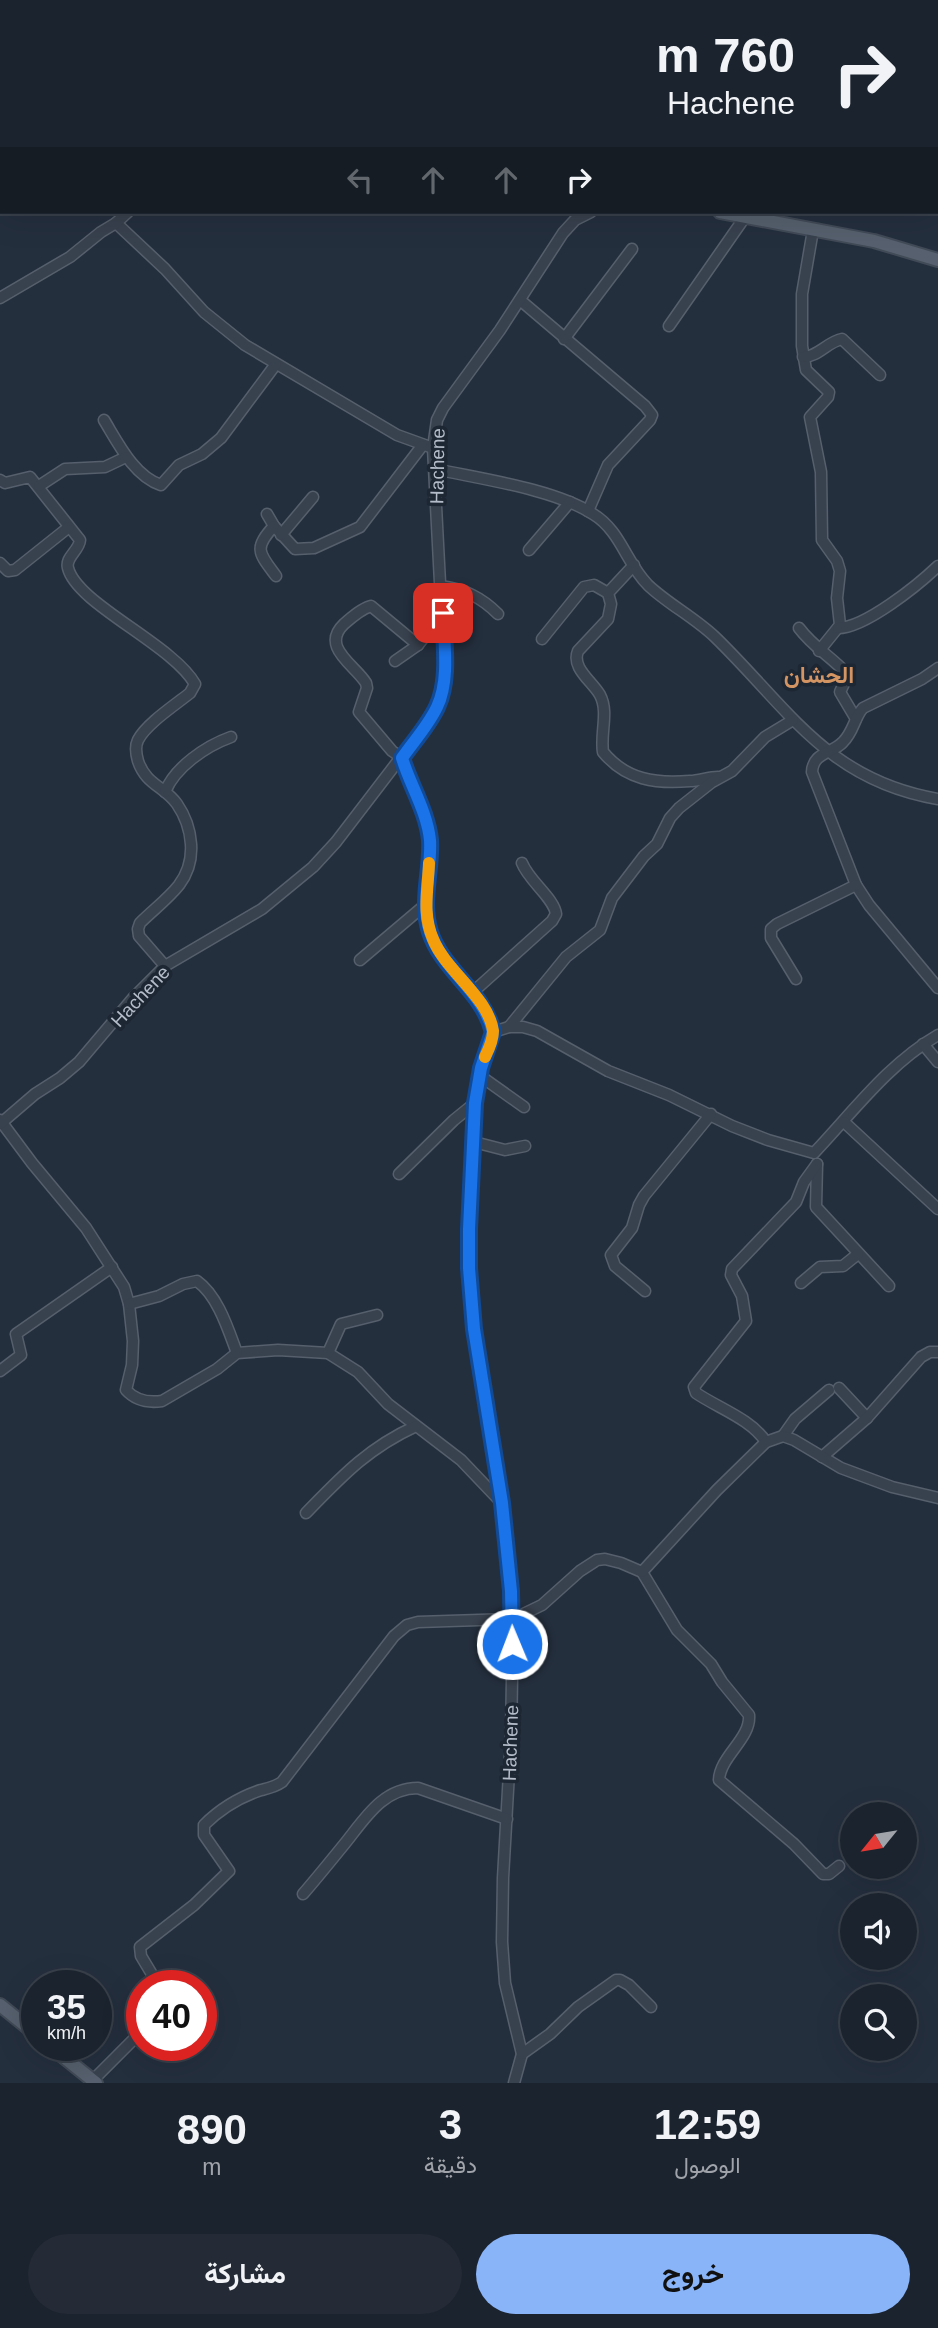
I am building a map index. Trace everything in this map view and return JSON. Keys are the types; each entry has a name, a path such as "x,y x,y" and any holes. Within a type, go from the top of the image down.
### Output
{"main road":[{"path":"730,214 874,241 938,260"},
{"path":"0,2005 21,2022"},
{"path":"68,2061 94,2082"}],"street":[{"path":"0,298 69,257 126,214"},
{"name":"Hachene","path":"1,1122 79,1062 134,997 165,966 243,921 297,881 331,848 431,718 441,694 444,660 433,448 437,420 563,233 575,220 586,214"},
{"path":"669,326 745,217"},
{"path":"116,223 221,327 276,364 397,435 433,448"},
{"path":"813,230 802,294 803,356 806,370 829,394 810,417 821,472 822,540 840,571 837,598 840,622 819,651"},
{"path":"564,339 632,249"},
{"path":"520,300 645,406 652,415 650,421 608,465 588,511"},
{"path":"803,356 813,355 834,341 842,339 880,375"},
{"path":"104,420 126,457 160,485 179,466 202,454 220,438 276,364"},
{"path":"267,514 295,549 327,543 360,527 422,446"},
{"path":"39,486 65,469 105,467 126,457"},
{"path":"435,469 517,487 570,502 588,511 611,528 638,574 649,586 713,635 793,720 845,764 894,789 938,799"},
{"path":"0,480 5,483 30,477 39,486 78,536 80,542 68,562 77,582 93,600 151,641 195,684 190,693 144,732 136,744 142,772 151,783 175,801 189,825 192,855 189,868 180,884 138,929 139,936 165,966"},
{"path":"276,576 260,555 259,547 263,538 278,531 313,497"},
{"path":"529,550 570,502"},
{"path":"0,563 8,570 15,570 69,527"},
{"path":"608,593 634,565"},
{"path":"838,628 852,626 891,603 938,566"},
{"path":"542,639 584,587 594,585 608,593 611,604 608,619 578,651 576,657 578,666 600,696 604,707 603,752 627,772 646,780 692,781 722,777"},
{"path":"440,586 454,587 475,595 498,614"},
{"path":"418,645 371,606 346,622 337,631 335,638 343,658 366,683 367,688 359,712 392,751 402,758 428,828 430,854 425,905 428,925 437,949 473,992 488,1017 493,1032 509,1027 537,1031 608,1071 711,1114 732,1126 758,1137 814,1153"},
{"path":"395,661 418,645 443,613"},
{"path":"799,628 819,651 826,653 848,675 840,692 856,719 856,725 846,739 840,746 828,750 814,762 812,772 856,885 869,905 938,988"},
{"path":"856,719 863,708 922,679 938,668"},
{"path":"509,1027 566,957 600,930 612,898 644,856 657,844 673,814 712,782 732,771 765,737 793,720"},
{"path":"164,792 170,779 181,768 214,743 231,737"},
{"path":"473,992 552,921 556,914 554,907 528,877 522,863"},
{"path":"796,979 771,938 771,929 856,885"},
{"path":"360,960 425,905"},
{"name":"Hachene","path":"493,1032 479,1075 475,1103 469,1229 471,1302 502,1503 513,1619 503,1891 505,1983 522,2054 514,2083"},
{"path":"814,1153 885,1076 938,1035"},
{"path":"923,1044 938,1062"},
{"path":"479,1075 524,1107"},
{"path":"399,1174 475,1103"},
{"path":"645,1291 615,1266 611,1255 632,1228 644,1196 711,1114"},
{"path":"1,1122 86,1228 124,1287 129,1304 133,1341 127,1390 139,1400 162,1401 217,1369 237,1353 278,1350 328,1353 358,1373 388,1404 461,1460 502,1503"},
{"path":"844,1122 938,1209"},
{"path":"474,1142 505,1150 525,1146"},
{"path":"814,1153 817,1164 816,1207 889,1286"},
{"path":"766,1441 761,1434 696,1393 694,1387 746,1321 742,1296 731,1275 732,1269 796,1202 804,1182 817,1164"},
{"path":"801,1283 820,1267 843,1266 858,1254"},
{"path":"0,1371 21,1355 16,1334 112,1267"},
{"path":"129,1304 159,1296 183,1283 197,1281 203,1285 220,1311 237,1353"},
{"path":"328,1353 341,1324 377,1315"},
{"path":"822,1457 867,1418 921,1357 930,1352 938,1352"},
{"path":"783,1436 795,1419 834,1389 867,1418"},
{"path":"306,1513 346,1471 369,1452 416,1426"},
{"path":"642,1572 766,1441 783,1436 790,1437 841,1468 892,1487 938,1498"},
{"path":"149,1970 141,1956 140,1947 194,1905 229,1871 204,1835 204,1825 225,1807 282,1782 394,1636 407,1625 418,1622 513,1619 542,1605 580,1571 597,1560 621,1563 642,1572 677,1630 710,1664 749,1715 748,1725 720,1771 719,1780 794,1844 823,1874 829,1874 839,1867"},
{"path":"303,1894 368,1814 392,1794 418,1788 507,1819"},
{"path":"522,2054 550,2034 578,2007 616,1980 624,1982 651,2007"},
{"path":"94,2082 126,2048"}],"slow traffic":[{"path":"429,863 425,905 428,925 442,957 473,992 488,1017 493,1032 485,1057"}],"district":[{"name":"الحشان","path":"819,675"}],"route":[{"path":"443,613 443,684 438,705 402,758 423,810 430,839 425,905 430,933 442,957 473,992 488,1017 493,1032 481,1068 475,1103 469,1268 478,1360 502,1503 513,1619 512,1644"}]}
